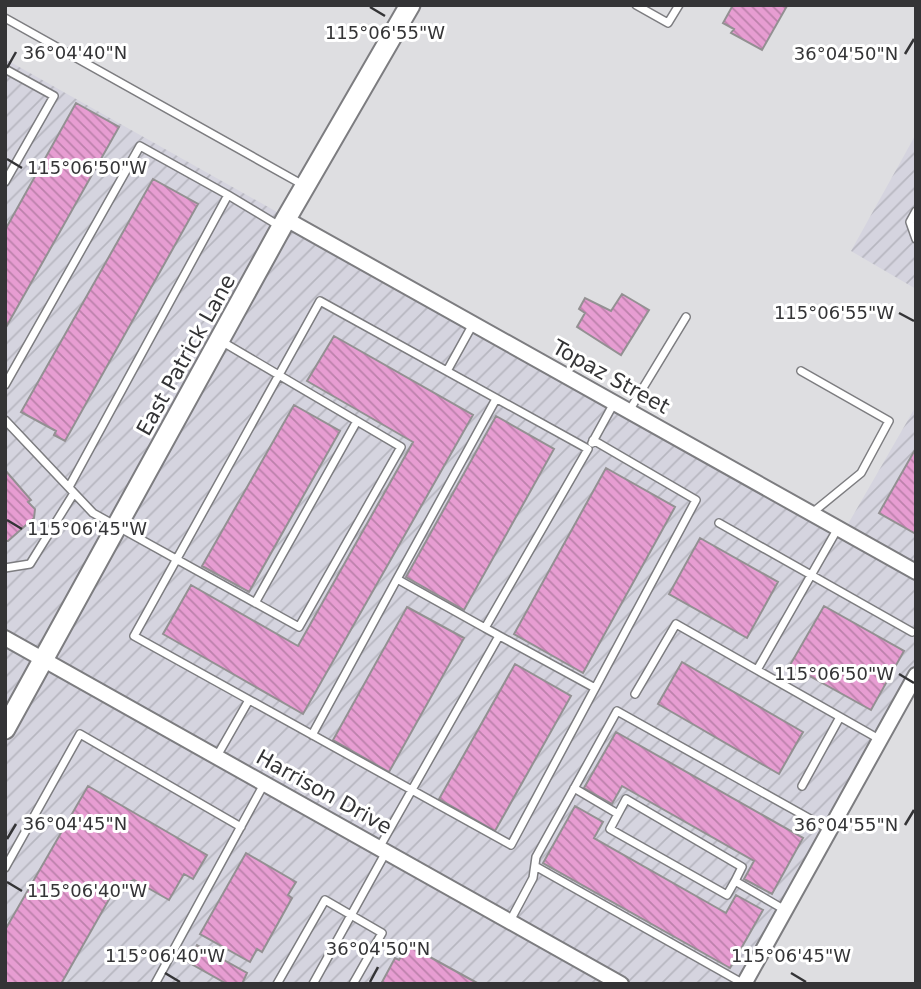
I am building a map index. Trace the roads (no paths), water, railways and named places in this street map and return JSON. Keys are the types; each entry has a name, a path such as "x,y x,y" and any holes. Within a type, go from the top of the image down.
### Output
{"main road":[{"name":"East Patrick Lane","path":"5,729 284,223 410,5"}],"street":[{"name":"Topaz Street","path":"284,223 473,324 916,572"},
{"name":"Harrison Drive","path":"5,638 510,922 602,979 621,984"},
{"path":"744,984 916,675"}],"lane":[{"path":"636,5 668,23 679,5"},
{"path":"5,18 306,186"},
{"path":"5,69 54,96 5,181"},
{"path":"5,385 140,146 284,223"},
{"path":"5,568 30,564 228,195"},
{"path":"916,211 910,222 916,239"},
{"path":"588,450 320,301 134,636 510,845 696,500 593,440"},
{"path":"629,411 686,317"},
{"path":"447,371 473,324"},
{"path":"5,420 93,513 299,627 401,447 221,341"},
{"path":"801,371 889,421 860,473 811,514"},
{"path":"312,734 496,399"},
{"path":"485,628 614,403"},
{"path":"255,603 357,421"},
{"path":"719,523 912,632"},
{"path":"757,670 838,528"},
{"path":"397,579 595,688"},
{"path":"635,694 677,624 879,739"},
{"path":"313,984 351,916 411,790 499,636"},
{"path":"217,756 249,699"},
{"path":"510,922 533,878 536,857 617,711 830,830"},
{"path":"802,786 840,717"},
{"path":"5,868 80,734 241,827"},
{"path":"155,984 265,783"},
{"path":"574,788 618,814"},
{"path":"626,799 742,867 735,881 727,895 610,829 626,799"},
{"path":"534,866 744,984"},
{"path":"735,881 785,910"},
{"path":"277,984 325,900 382,933 353,984"}]}
